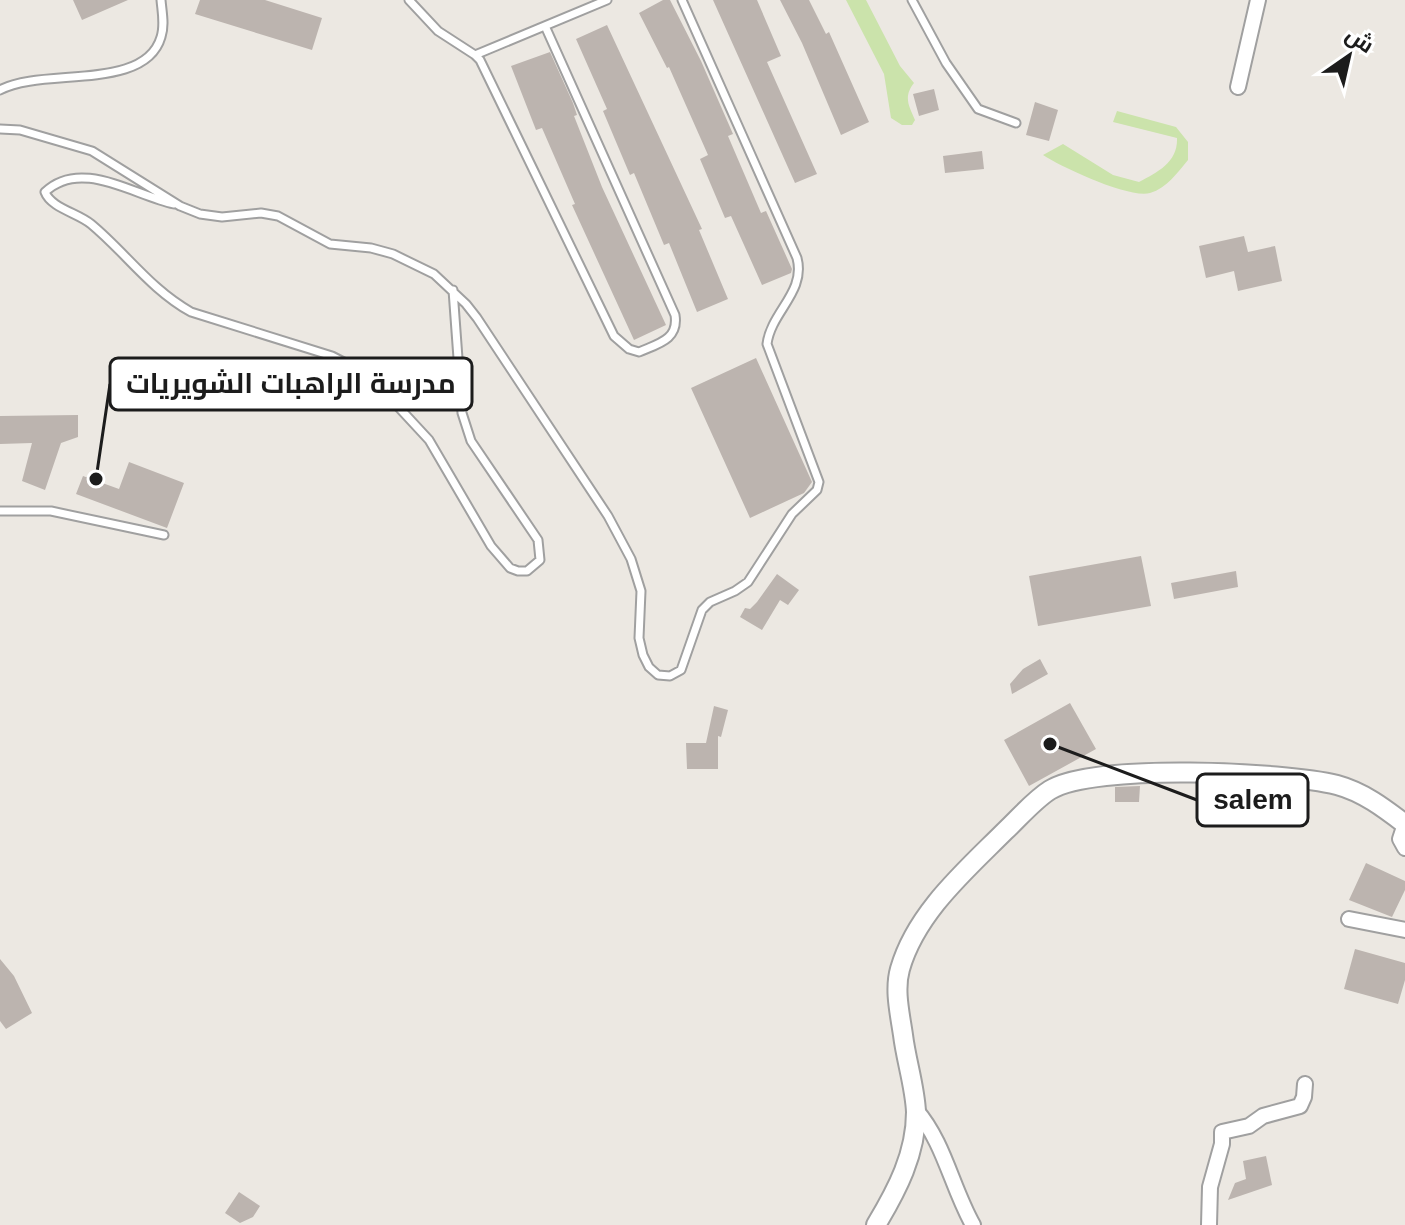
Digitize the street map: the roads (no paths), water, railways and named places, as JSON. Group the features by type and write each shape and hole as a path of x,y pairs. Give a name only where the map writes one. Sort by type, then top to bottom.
{"street":[{"path":"1238,87 1258,0"},
{"path":"876,1225 906,1167 913,1144 916,1110 898,1004 902,963 919,926 938,901 1021,815 1050,790 1078,780 1122,773 1302,779 1361,794 1405,824 1400,839 1405,848"},
{"path":"1349,919 1405,930"},
{"path":"1209,1225 1210,1187 1222,1144 1222,1132 1249,1126 1263,1116 1300,1106 1305,1084"},
{"path":"916,1110 932,1131 954,1188 973,1225"}],"lane":[{"path":"0,90 20,81 97,76 147,59 162,35 161,0"},
{"path":"409,0 438,31 475,55 614,336 629,349 639,352 671,336 675,330 675,315 545,26"},
{"path":"475,55 607,0"},
{"path":"453,290 462,413 471,441 538,540 540,560 527,571 510,568 491,546 429,440 361,371 332,356 191,312 175,303 150,284 94,226 76,213 55,204 45,192 62,181 78,177 95,178 200,214 222,217 261,213 278,216 330,244 371,248 414,263 434,274 453,290 477,318 608,516 631,559 641,591 639,638 649,667 658,675 670,676 681,670 702,610 710,602 748,582 792,514 817,490 819,482 767,344 768,331 798,281 800,268 682,0"},
{"path":"912,0 946,63 978,109 1016,123"},
{"path":"0,129 20,130 92,151 180,206"},
{"path":"0,511 51,511 164,535"}],"place":[{"name":"مدرسة الراهبات الشويريات","path":"96,479"},
{"name":"salem","path":"1050,744"}]}
